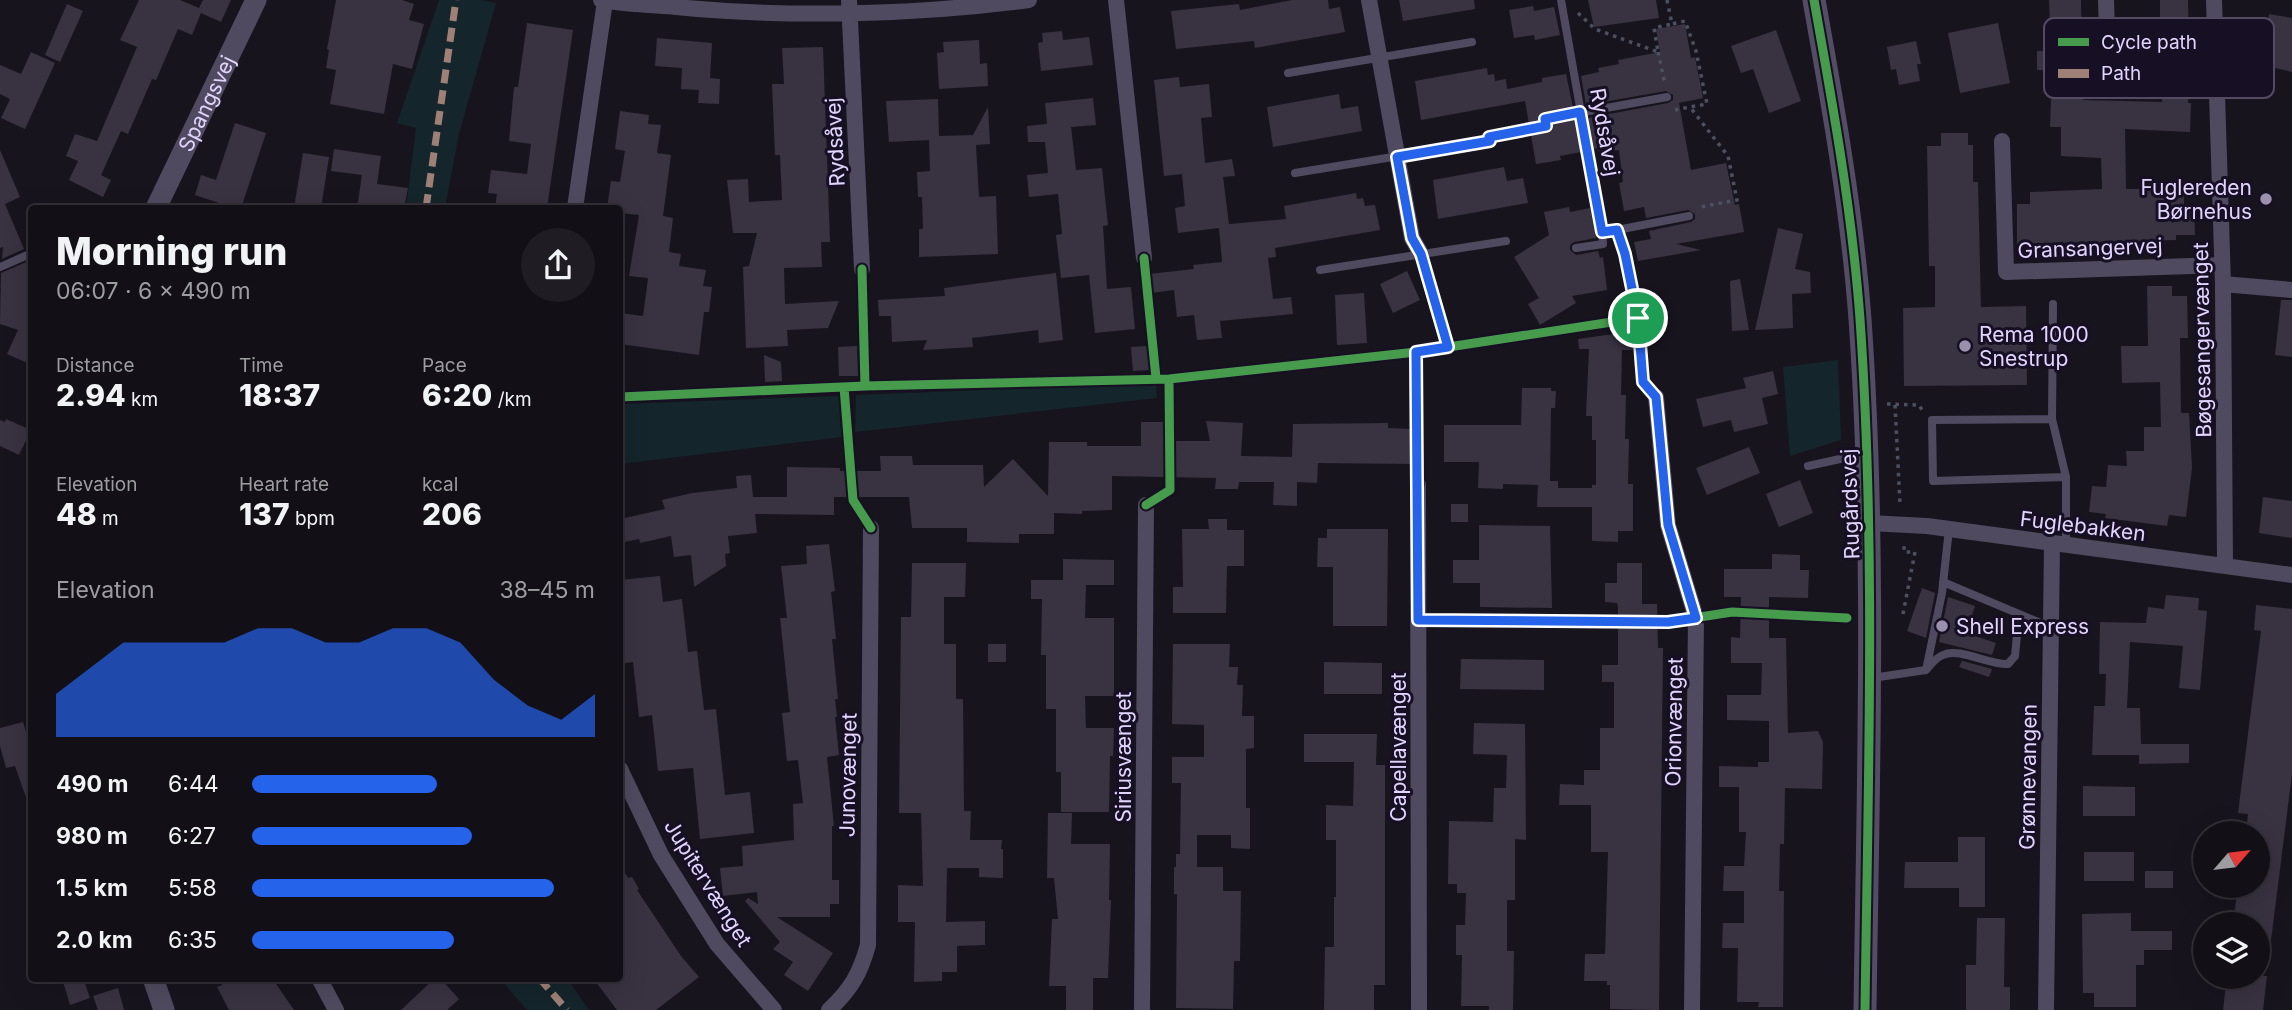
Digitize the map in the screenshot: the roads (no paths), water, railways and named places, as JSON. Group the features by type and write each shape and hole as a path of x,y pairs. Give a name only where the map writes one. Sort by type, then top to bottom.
{"main road":[{"name":"Rugårdsvej","path":"1814,0 1841,155 1860,318 1869,523 1870,678 1865,1010"}],"street":[{"name":"Spangsvej","path":"157,205 256,0"},
{"path":"575,205 603,0 731,13 850,6 992,5 1029,0"},
{"path":"1116,0 1144,258"},
{"path":"1369,0 1412,238 1421,254"},
{"path":"2106,0 2107,18"},
{"name":"Bøgesangervænget","path":"2214,0 2214,18"},
{"name":"Rydsåvej","path":"850,6 862,269"},
{"name":"Bøgesangervænget","path":"2217,98 2223,284 2225,565"},
{"name":"Gransangervej","path":"2002,141 2006,272 2222,265"},
{"path":"2223,284 2292,290"},
{"name":"Orionvænget","path":"1656,397 1668,525 1696,618 1692,1010"},
{"name":"Capellavænget","path":"1418,485 1419,1010"},
{"name":"Siriusvænget","path":"1142,1010 1146,505"},
{"name":"Fuglebakken","path":"1869,523 1948,529 2292,575"},
{"name":"Junovænget","path":"829,1010 846,993 861,969 867,945 871,528"},
{"name":"Grønnevangen","path":"2046,1010 2051,627 2059,545"},
{"name":"Jupitervænget","path":"623,775 661,855 717,944 774,1010"},
{"path":"154,982 164,1010"},
{"path":"321,982 336,1010"}],"lane":[{"name":"Rydsåvej","path":"1561,0 1602,232"},
{"path":"1288,73 1472,41"},
{"path":"1545,119 1667,97"},
{"path":"1295,173 1490,141"},
{"path":"1576,248 1604,244 1602,232 1689,216"},
{"path":"1617,230 1625,254"},
{"path":"1320,270 1506,241"},
{"path":"0,267 28,255"},
{"path":"2053,304 2052,419 2066,477 2059,545"},
{"path":"2052,419 1933,420 1933,481 2066,477"},
{"path":"1808,466 1866,453"},
{"path":"1926,670 1943,582 1948,529"},
{"path":"1943,582 2051,627"},
{"path":"1870,678 1926,670 1942,654 1959,653 2008,664 2015,656 2019,614"}],"place":[{"name":"Fuglereden Børnehus","path":"2266,199"},
{"name":"Rema 1000 Snestrup","path":"1965,346"},
{"name":"Shell Express","path":"1942,626"}]}
